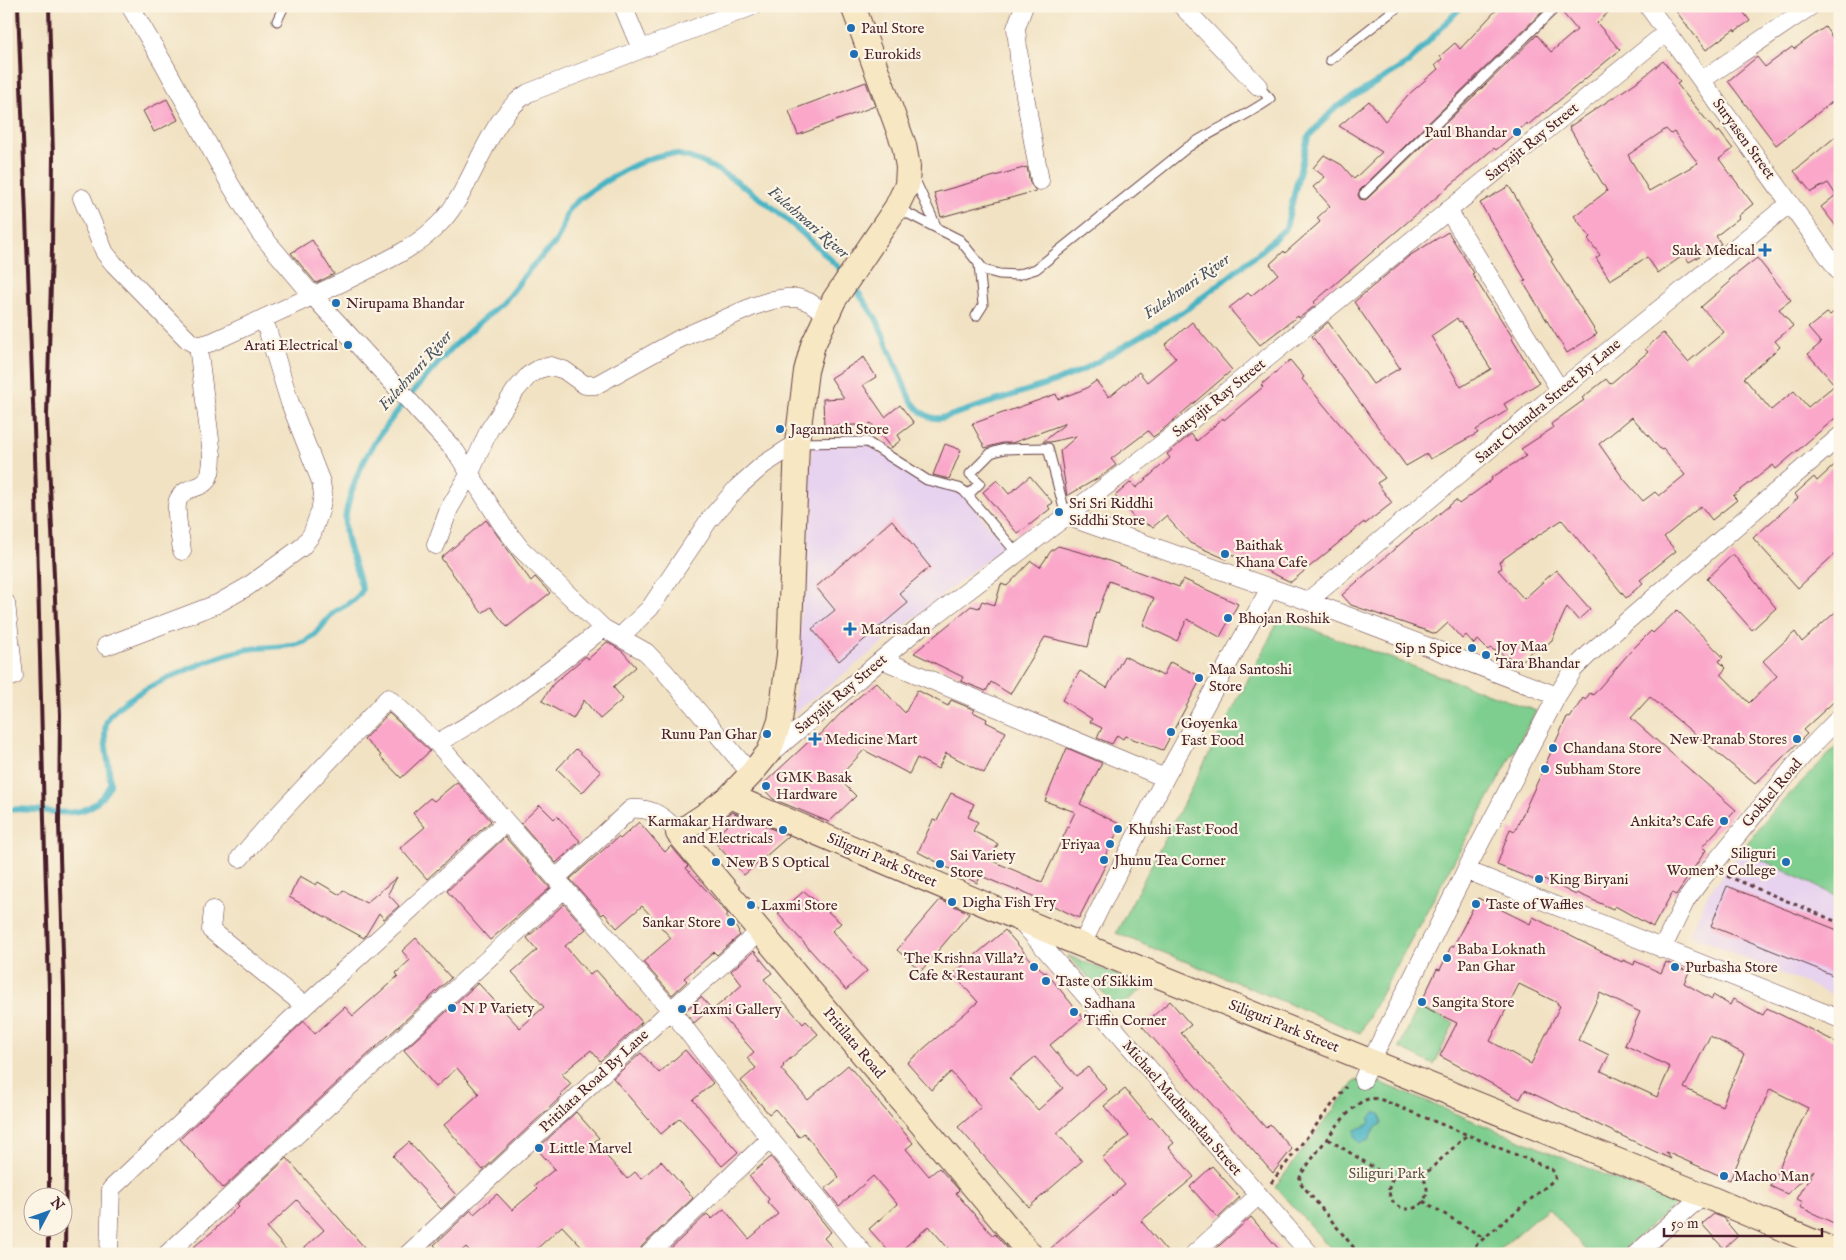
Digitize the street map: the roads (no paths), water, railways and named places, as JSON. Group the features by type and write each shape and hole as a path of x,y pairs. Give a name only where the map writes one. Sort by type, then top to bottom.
{"street":[{"path":"130,6 230,184 260,233 313,296 456,452 492,510 521,549 603,628 646,652 758,766"},
{"path":"624,6 641,49"},
{"path":"82,198 105,253 114,264 189,341 198,346 212,342 410,249 441,222 454,205 505,115 518,100 538,88 753,6"},
{"path":"167,1254 561,883 631,809 647,810 656,813 664,818 678,833 706,815 730,796 769,752 780,721 789,654 797,443 806,371 813,345 831,307 896,208 907,185 908,167 904,145 853,6"},
{"path":"1024,6 1016,28 1020,67 1040,181"},
{"path":"1182,6 1258,86"},
{"name":"Suryasen Street","path":"1648,6 1840,273"},
{"path":"1702,80 1811,6"},
{"name":"Satyajit Ray Street","path":"758,766 920,627 1167,440 1667,32"},
{"name":"Sarat Chandra Street By Lane","path":"1308,601 1560,390 1790,203"},
{"path":"1448,210 1560,390"},
{"path":"436,545 449,509 470,473 489,430 515,391 529,375 539,369 551,366 564,370 585,384 596,385 680,339 764,303 787,298 798,298 831,307"},
{"path":"106,646 217,604 247,587 302,547 312,534 324,495 321,482 290,403 264,319"},
{"path":"182,551 177,509 178,500 186,492 200,487 208,481 212,469 212,455 198,346"},
{"path":"1367,1071 1466,870 1557,696 1574,669 1840,436"},
{"path":"620,637 650,608 709,520 738,486 763,465 797,443"},
{"path":"1066,516 1308,601 1557,696"},
{"path":"1082,944 1165,778 1270,588"},
{"path":"6,603 14,676"},
{"path":"437,743 478,720 538,680 603,628"},
{"path":"882,660 1165,778"},
{"path":"240,858 388,698 437,743 671,1010 770,1139 864,1254"},
{"name":"Gokhel Road","path":"1662,949 1686,900 1712,866 1805,753 1840,717"},
{"name":"Siliguri Park Street","path":"730,796 1082,944 1367,1071 1702,1195 1840,1253"},
{"path":"109,1254 110,1189 506,822"},
{"name":"Pritilata Road","path":"678,833 1030,1254"},
{"path":"1466,870 1840,1019"},
{"path":"213,910 211,930 306,1006"},
{"name":"Michael Madhusudan Street","path":"1016,916 1263,1192 1310,1254"},
{"name":"Pritilata Road By Lane","path":"408,1254 671,1010 760,931"},
{"path":"649,1254 770,1139"},
{"path":"1194,1254 1263,1192"},
{"path":"1636,1254 1702,1195"}],"lane":[{"path":"276,21 284,6"},
{"path":"1330,60 1399,6"},
{"path":"1364,194 1557,6"},
{"path":"896,208 960,240 984,270 999,274 1017,275 1036,269 1188,147 1205,135 1246,115 1270,99 1258,86"},
{"path":"908,167 937,228"},
{"path":"976,316 983,305 979,264"},
{"path":"797,443 867,442 927,480 959,488 968,495 1017,553"},
{"path":"968,495 980,483 970,474 991,453 1004,449 1048,448 1066,516"}],"water":[{"path":"1375,1112 1381,1115 1382,1123 1374,1129 1369,1140 1360,1143 1355,1138 1355,1130 1369,1124 1370,1117"}],"waterway":[{"name":"Fuleshwari River","path":"851,282 877,320 909,397 916,407 929,417 946,417 1056,381 1083,370 1186,310 1259,253 1286,228 1308,137 1335,108 1408,63 1462,6"},
{"name":"Fuleshwari River","path":"6,810 77,812 89,807 100,799 110,785 105,727 115,710 148,688 212,660 244,650 304,642 313,636 337,610 361,593 360,581 347,540 345,518 348,502 359,470 370,450 397,412 439,362 504,301 534,264 554,244 558,239 571,207 583,196 607,180 635,165 660,155 670,154 691,158 714,168 764,201 788,220 845,274"}],"railway":[{"path":"18,6 35,455 49,990 49,1188"},
{"path":"49,6 53,157 47,415 60,714 59,824 64,987 65,1254"},
{"path":"48,1238 48,1254"}],"place":[{"name":"Paul Store","path":"851,28"},
{"name":"Eurokids","path":"854,54"},
{"name":"Paul Bhandar","path":"1517,132"},
{"name":"Sauk Medical","path":"1765,250"},
{"name":"Nirupama Bhandar","path":"336,303"},
{"name":"Arati Electrical","path":"348,345"},
{"name":"Jagannath Store","path":"780,429"},
{"name":"Sri Sri Riddhi Siddhi Store","path":"1059,512"},
{"name":"Baithak Khana Cafe","path":"1225,554"},
{"name":"Bhojan Roshik","path":"1228,618"},
{"name":"Matrisadan","path":"850,629"},
{"name":"Sip n Spice","path":"1472,648"},
{"name":"Joy Maa Tara Bhandar","path":"1486,655"},
{"name":"Maa Santoshi Store","path":"1199,678"},
{"name":"Goyenka Fast Food","path":"1171,732"},
{"name":"Runu Pan Ghar","path":"767,734"},
{"name":"Medicine Mart","path":"815,739"},
{"name":"New Pranab Stores","path":"1797,739"},
{"name":"Chandana Store","path":"1553,748"},
{"name":"Subham Store","path":"1545,769"},
{"name":"GMK Basak Hardware","path":"766,786"},
{"name":"Ankita's Cafe","path":"1724,821"},
{"name":"Khushi Fast Food","path":"1118,829"},
{"name":"Karmakar Hardware and Electricals","path":"783,830"},
{"name":"Friyaa","path":"1110,844"},
{"name":"Jhunu Tea Corner","path":"1104,860"},
{"name":"New B S Optical","path":"716,862"},
{"name":"Siliguri Women's College","path":"1786,862"},
{"name":"Sai Variety Store","path":"940,864"},
{"name":"King Biryani","path":"1539,879"},
{"name":"Digha Fish Fry","path":"952,902"},
{"name":"Taste of Waffles","path":"1476,904"},
{"name":"Laxmi Store","path":"751,905"},
{"name":"Sankar Store","path":"731,922"},
{"name":"Baba Loknath Pan Ghar","path":"1447,958"},
{"name":"The Krishna Villa'z Cafe & Restaurant","path":"1034,967"},
{"name":"Purbasha Store","path":"1675,967"},
{"name":"Taste of Sikkim","path":"1046,981"},
{"name":"Sangita Store","path":"1422,1002"},
{"name":"N P Variety","path":"452,1008"},
{"name":"Laxmi Gallery","path":"682,1009"},
{"name":"Sadhana Tiffin Corner","path":"1074,1012"},
{"name":"Little Marvel","path":"539,1148"},
{"name":"Macho Man","path":"1724,1176"}],"park label":[{"name":"Siliguri Park","path":"1387,1173"}]}
